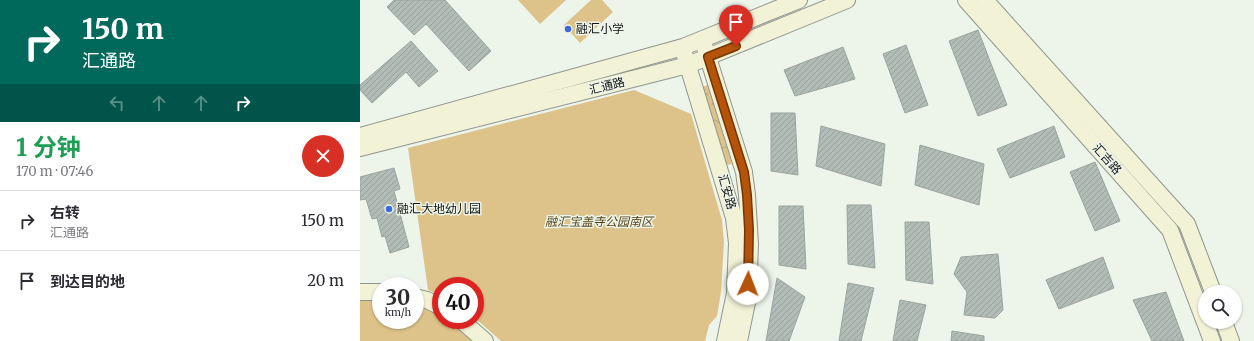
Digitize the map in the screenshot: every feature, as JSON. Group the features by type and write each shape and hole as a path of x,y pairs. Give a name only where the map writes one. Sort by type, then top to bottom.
{"street":[{"name":"汇通路","path":"360,136 683,47 799,0"},
{"name":"汇通路","path":"360,148 688,65 847,0"},
{"name":"汇吉路","path":"966,0 1170,230 1212,341"},
{"name":"汇吉路","path":"985,0 1187,224 1210,285"},
{"name":"汇安路","path":"702,39 744,172 747,195 750,244 748,298 739,341"},
{"name":"汇安路","path":"683,47 734,218 737,243 735,293 725,341"},
{"path":"360,292 372,292"},
{"path":"471,329 485,341"},
{"path":"1227,329 1231,341"}],"green space":[{"path":"518,0 566,0 540,24"},
{"path":"591,0 602,0 613,12 580,43 564,25"},
{"path":"708,85 732,164 726,165 702,87"},
{"name":"融汇宝盖寺公园南区","path":"634,90 691,114 722,220 724,242 721,292 717,316 709,325 705,341 501,341 484,326 484,277 432,277 432,292 428,290 408,148"},
{"path":"360,298 372,298 372,329 424,329 424,306 432,309 432,329 462,329 476,341 360,341"}],"building":[{"path":"394,0 445,0 491,51 469,71 426,24 414,35 387,7"},
{"path":"978,30 1007,105 978,116 949,41"},
{"path":"411,41 438,71 419,87 406,72 372,103 360,90 360,85"},
{"path":"906,45 928,105 905,113 883,54"},
{"path":"843,47 855,79 795,96 784,70"},
{"path":"771,113 795,113 798,175 771,171"},
{"path":"821,126 885,144 881,186 816,166"},
{"path":"1054,126 1065,157 1010,178 997,149"},
{"path":"920,145 984,164 979,205 915,185"},
{"path":"1095,162 1120,221 1095,231 1070,172"},
{"path":"394,168 400,189 394,191 409,247 390,253 385,236 382,237 377,218 372,219 366,199 360,200 360,177"},
{"path":"847,205 871,205 875,268 848,264"},
{"path":"779,206 803,206 806,269 779,265"},
{"path":"905,222 929,222 933,284 906,280"},
{"path":"998,254 1003,310 995,318 964,315 967,292 954,274 961,257"},
{"path":"1103,257 1114,288 1059,309 1046,280"},
{"path":"777,278 805,297 789,341 766,341"},
{"path":"848,283 874,288 861,341 839,341"},
{"path":"1166,292 1184,341 1152,341 1133,300"},
{"path":"900,300 926,305 917,341 893,341"},
{"path":"952,331 984,336 984,341 951,341"}],"place":[{"name":"融汇小学","path":"568,29"},
{"name":"融汇大地幼儿园","path":"389,209"}],"route":[{"path":"736,46 708,57 744,172 750,244 748,284"}]}
